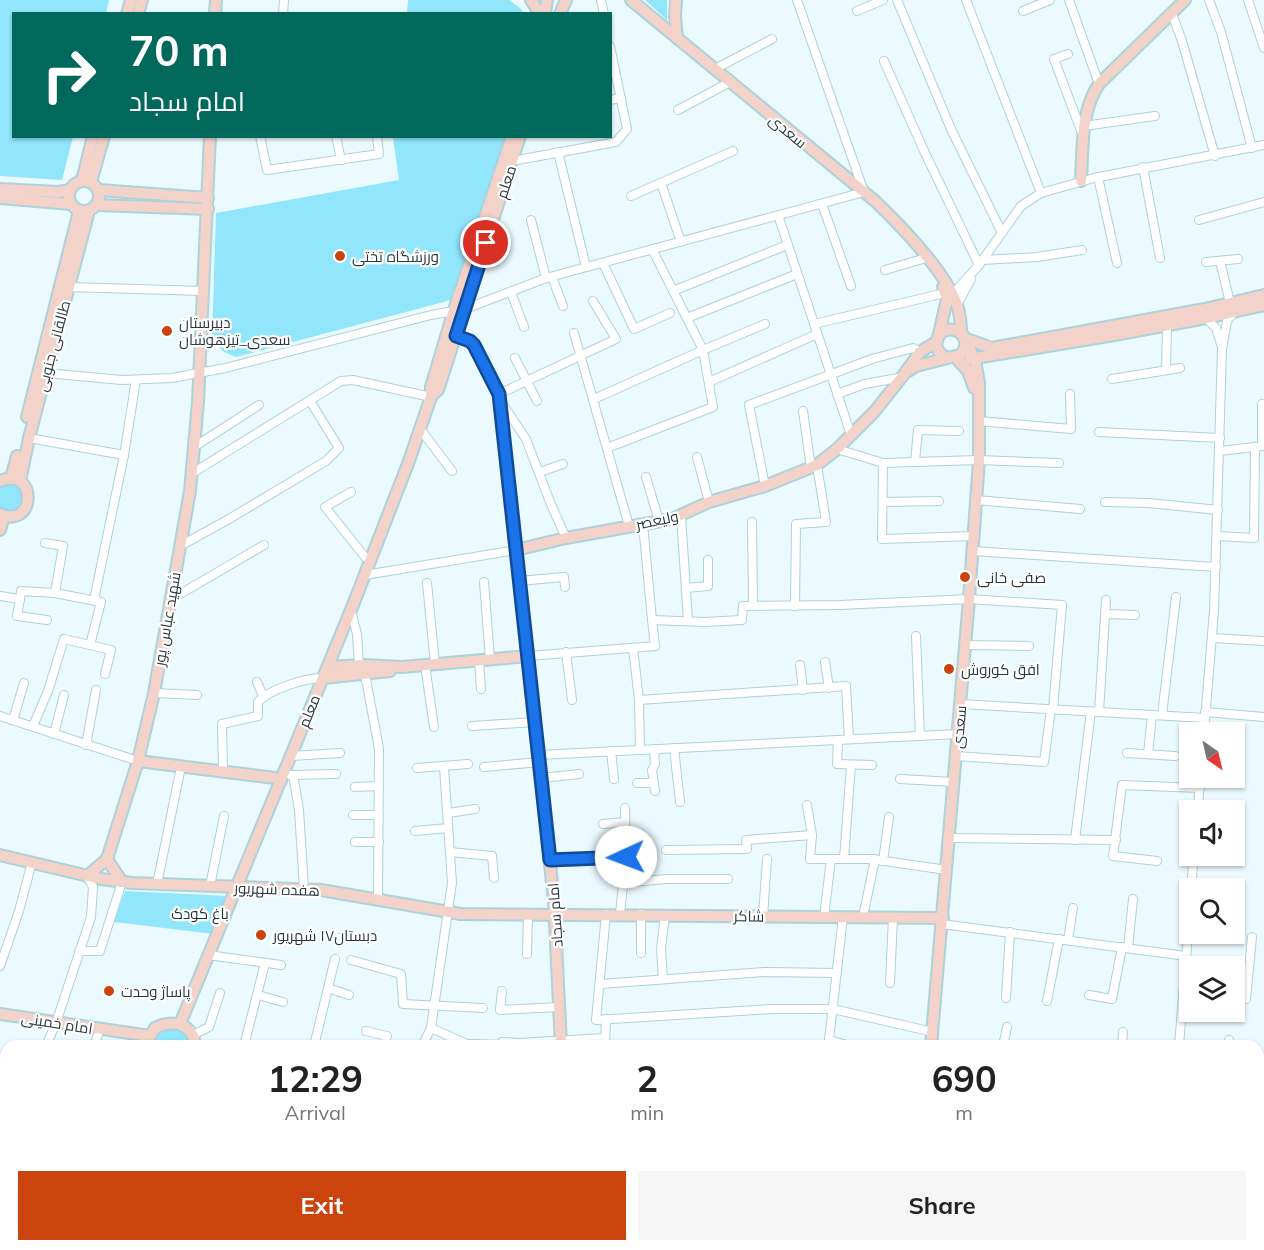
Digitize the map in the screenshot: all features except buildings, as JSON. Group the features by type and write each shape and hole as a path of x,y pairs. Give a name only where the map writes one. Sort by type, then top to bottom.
{"street":[{"name":"سعدی","path":"632,0 864,192 898,224 936,270 952,298 963,336 975,360 979,383 979,460 961,704 932,1040"},
{"path":"676,0 677,38"},
{"path":"46,373 136,380 199,374 459,309 549,277 864,192 797,0"},
{"path":"857,10 883,0"},
{"path":"897,0 951,129 1002,233"},
{"path":"966,0 1041,193"},
{"path":"1023,11 1050,0"},
{"path":"1069,0 1099,84"},
{"path":"1081,181 1084,131 1090,97 1099,84 1185,0"},
{"path":"1209,0 1221,32 1252,148"},
{"path":"1248,0 1264,48"},
{"path":"1172,14 1215,156"},
{"path":"715,69 772,39"},
{"path":"1068,54 1054,59 1084,131"},
{"path":"512,161 616,142 627,129 612,55"},
{"path":"884,61 925,153 980,262"},
{"path":"678,110 730,82"},
{"path":"612,100 621,98"},
{"path":"1084,131 1155,116"},
{"name":"شهید عباس پور","path":"107,859 138,761 154,693 192,474 204,291 210,138"},
{"path":"260,138 267,170 379,154 377,138"},
{"path":"336,138 341,160"},
{"name":"معلم","path":"431,397 438,390 456,336 459,309 511,138"},
{"name":"معلم","path":"180,1024 236,887 286,777 291,756 351,611 421,430 431,397 431,387 519,138"},
{"path":"84,208 100,195 91,184 97,141"},
{"path":"1264,145 1215,156 1143,167 1041,193 1021,206 946,307 938,338 938,351 950,357 975,360 1206,318 1264,295"},
{"path":"631,196 733,151"},
{"path":"558,152 586,267"},
{"path":"1143,167 1160,258"},
{"path":"1098,177 1117,263"},
{"path":"661,183 681,242"},
{"path":"0,189 58,192 70,190 73,186 91,184 143,200"},
{"path":"70,190 69,195 84,208"},
{"path":"0,198 84,208 143,200 208,204"},
{"path":"1199,220 1264,202"},
{"path":"822,204 851,286"},
{"name":"طالقانی جنوبی","path":"10,480 29,438 68,287 84,208"},
{"name":"طالقانی جنوبی","path":"10,480 84,208"},
{"path":"778,215 851,435"},
{"path":"531,220 549,277 563,306"},
{"path":"673,291 788,245"},
{"path":"607,448 713,407 703,350 652,249"},
{"path":"980,262 1082,250"},
{"path":"885,270 926,258"},
{"path":"1206,262 1238,259"},
{"path":"1205,722 1216,567 1222,349 1232,307 1220,261"},
{"path":"603,263 634,329 670,313"},
{"path":"687,318 797,274"},
{"path":"68,287 204,291"},
{"path":"511,292 524,327"},
{"path":"814,324 952,298"},
{"path":"566,538 526,439 500,398 526,381 616,339 593,301"},
{"path":"938,338 949,329 992,348 1183,314 1264,305"},
{"path":"1206,318 1216,328 1222,349"},
{"path":"594,399 765,324"},
{"path":"1167,325 1167,370"},
{"path":"574,333 629,526"},
{"path":"709,382 817,334"},
{"name":"امام سجاد","path":"456,336 474,345 500,398 550,860 561,1040"},
{"path":"950,357 960,355 965,347 963,336"},
{"name":"ولیعصر","path":"365,575 516,550 681,516 709,502 765,486 814,466 837,449 875,411 920,352 938,338"},
{"path":"765,486 749,405 831,374 913,348 920,352"},
{"name":"سعدی","path":"950,357 971,376 979,409"},
{"name":"ولیعصر","path":"904,375 916,366 950,357"},
{"path":"515,358 537,401"},
{"path":"1112,379 1180,368"},
{"path":"837,394 876,381 904,375"},
{"path":"90,645 136,380"},
{"path":"192,474 340,381 353,380 431,397"},
{"path":"979,421 1071,429 1070,394"},
{"path":"180,546 326,461 339,448 310,401"},
{"path":"1217,536 1254,538 1262,404"},
{"path":"194,447 259,405"},
{"path":"795,606 796,524 826,522 803,411"},
{"path":"421,430 452,471"},
{"path":"915,462 918,430 959,431"},
{"path":"1099,432 1220,438"},
{"path":"29,438 124,455"},
{"path":"1220,451 1260,447"},
{"path":"837,449 883,463 979,460 1059,463"},
{"path":"697,457 709,502"},
{"path":"883,463 882,539 974,536"},
{"path":"540,472 562,464"},
{"path":"646,477 659,521"},
{"path":"0,530 2,515 16,516 26,508 29,497 28,491 10,480"},
{"path":"351,492 325,507 365,557 371,560"},
{"path":"976,500 1080,509"},
{"path":"883,502 939,501"},
{"path":"1105,502 1149,502 1218,510"},
{"path":"681,516 688,621"},
{"path":"752,522 753,606"},
{"path":"328,667 362,670 402,668 656,646 644,524"},
{"path":"45,543 63,546 55,593"},
{"path":"170,600 264,545"},
{"path":"973,551 1216,567"},
{"path":"686,588 708,586 708,560"},
{"path":"519,580 564,576 565,587"},
{"path":"482,689 485,660 484,582"},
{"path":"427,583 434,728"},
{"path":"47,620 17,616 21,591 55,593 97,601"},
{"path":"0,596 20,599"},
{"path":"1162,715 1176,597"},
{"path":"652,620 742,620 744,606 969,599 1062,605 1052,709 1044,762 956,756"},
{"path":"1075,840 1095,712 1106,600"},
{"path":"351,611 379,749 378,899"},
{"path":"1106,614 1136,615"},
{"path":"916,636 920,736"},
{"path":"1212,638 1264,641"},
{"path":"33,726 48,691 64,639 111,650 105,674"},
{"path":"965,645 1029,646"},
{"path":"633,648 639,700 640,750"},
{"path":"566,652 572,700"},
{"path":"825,662 829,688"},
{"path":"800,665 803,690"},
{"path":"223,772 222,724 258,716 258,702 263,696 285,687 316,678 362,670"},
{"path":"257,682 263,696"},
{"path":"14,720 24,683"},
{"path":"639,700 846,686 849,739"},
{"path":"86,746 96,690"},
{"path":"154,693 197,695"},
{"path":"54,734 64,695"},
{"path":"961,704 1152,715 1264,717"},
{"path":"1148,754 1152,715"},
{"path":"0,716 86,746 138,761 275,778 336,774"},
{"path":"472,726 535,722"},
{"path":"484,767 539,758 610,751 958,734"},
{"path":"837,740 837,764 872,765"},
{"path":"674,748 680,802"},
{"path":"637,783 654,787 652,770 655,764 654,749"},
{"path":"610,751 614,778"},
{"path":"291,756 340,753"},
{"path":"1127,753 1175,756"},
{"path":"417,768 468,764"},
{"path":"844,859 851,765"},
{"path":"157,884 181,767"},
{"path":"425,1040 431,1028 452,883 444,767"},
{"path":"542,778 579,774"},
{"path":"286,777 299,810 304,889"},
{"path":"900,779 954,782"},
{"path":"1157,861 1113,856 1122,785 1179,787"},
{"path":"354,787 379,786"},
{"path":"1199,800 1200,788"},
{"path":"807,806 812,835 810,859 879,860 947,870"},
{"path":"620,914 626,857 625,808"},
{"path":"447,813 475,809"},
{"path":"353,815 379,815"},
{"path":"210,886 224,816"},
{"path":"863,917 889,817"},
{"path":"603,824 625,822"},
{"path":"415,831 448,828"},
{"path":"666,850 747,849 747,840 812,835"},
{"path":"950,838 1116,840"},
{"path":"355,842 379,842"},
{"path":"450,852 492,855 494,878"},
{"name":"هفده شهریور","path":"0,855 122,882 321,890 461,914 555,915"},
{"path":"550,860 626,857"},
{"path":"48,1040 56,1023 79,951 91,917 93,887 87,876 107,859 122,882 100,951 79,951"},
{"path":"763,916 767,859"},
{"path":"824,917 831,859"},
{"path":"0,964 19,911 32,862"},
{"path":"623,883 666,879 728,879"},
{"path":"1089,995 1112,999 1125,948 1133,899"},
{"path":"1068,940 1072,908"},
{"path":"526,954 528,914"},
{"path":"606,914 596,1020 772,1009 832,1009 933,1032"},
{"path":"641,914 641,953"},
{"name":"شاکر","path":"555,915 893,917 942,921"},
{"path":"663,979 661,950 665,915"},
{"path":"829,1040 843,917"},
{"path":"890,983 893,917"},
{"path":"942,921 1186,956 1187,944"},
{"path":"1006,998 1010,932"},
{"path":"1245,999 1252,937"},
{"path":"1047,1001 1059,939"},
{"path":"208,955 281,966"},
{"path":"315,1040 335,959"},
{"path":"351,960 402,974 403,1004 483,1008"},
{"path":"246,1040 265,963"},
{"path":"601,984 765,972 837,973"},
{"path":"328,988 349,995"},
{"path":"502,991 500,1010 560,1007"},
{"path":"198,1040 209,1027 220,993"},
{"path":"258,995 283,1002"},
{"name":"امام خمینی","path":"0,1014 100,1029 145,1040"},
{"path":"605,1040 606,1019"},
{"path":"1180,1040 1182,1022"},
{"path":"149,1040 155,1028 162,1024 180,1024 193,1040"},
{"path":"1004,1040 1006,1027"},
{"path":"431,1028 458,1040"},
{"path":"96,1040 100,1029"},
{"path":"366,1032 387,1036 386,1040"},
{"path":"1123,1040 1124,1032"}],"green space":[{"path":"0,0 109,0 106,12 12,12 12,138 73,138 62,180 0,176"},
{"path":"408,0 509,0 523,12 407,12"},
{"path":"645,0 667,0 667,20"},
{"name":"ورزشگاه تختی","path":"393,138 505,138 451,300 236,357 224,352 212,340 216,213 399,180"},
{"path":"5,484 19,487 24,494 21,508 12,513 0,510 0,487"},
{"name":"باغ کودک","path":"125,891 228,896 214,934 114,922"},
{"path":"165,1029 174,1029 182,1031 188,1040 157,1040 157,1036"}],"place":[{"name":"ورزشگاه تختی","path":"340,256"},
{"name":"دبیرستان سعدی_تیزهوشان","path":"167,331"},
{"name":"صفی خانی","path":"965,577"},
{"name":"افق کوروش","path":"949,669"},
{"name":"دبستان۱۷ شهریور","path":"261,935"},
{"name":"پاساژ وحدت","path":"109,991"}],"route":[{"path":"486,243 456,336 466,338 474,345 499,394 550,860 626,857"}]}
